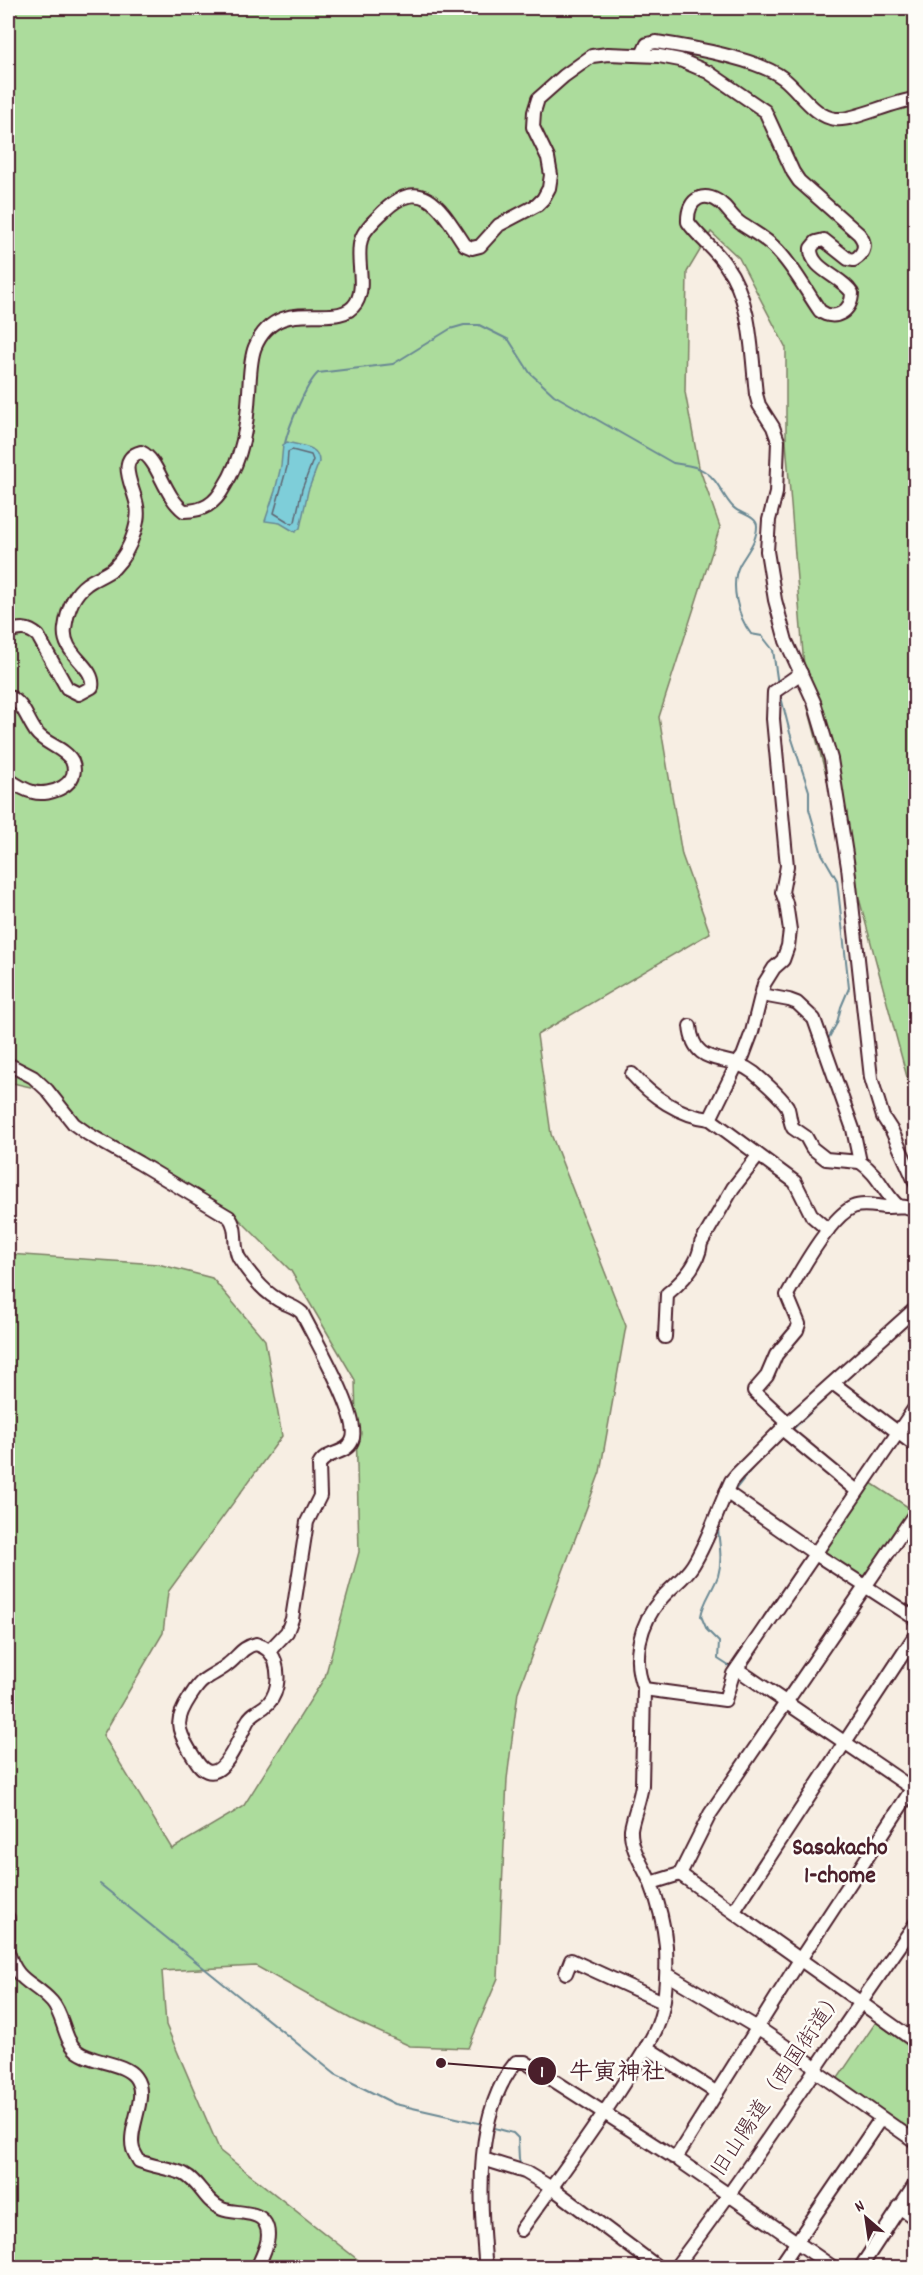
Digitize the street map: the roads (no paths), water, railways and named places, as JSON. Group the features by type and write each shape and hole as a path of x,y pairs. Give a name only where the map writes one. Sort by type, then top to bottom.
{"street":[{"path":"642,55 647,44 656,42 756,64 781,76 824,116 837,120 898,101 915,99"},
{"path":"8,632 25,628 38,636 64,683 73,693 79,694 92,687 93,681 90,675 66,645 64,631 66,619 76,596 85,585 113,569 131,542 138,517 126,468 127,460 133,454 141,452 149,455 170,497 184,511 207,507 218,499 243,448 254,350 269,325 293,316 345,313 354,306 360,289 361,240 381,214 396,201 404,197 420,197 435,202 465,245 472,248 480,246 499,225 537,205 543,199 549,188 550,175 548,158 533,127 538,99 592,56 608,54 659,56 692,64 721,80 765,111 799,181 859,234 864,243 863,252 854,260 848,259 824,240 816,242 811,248 815,262 842,280 852,293 851,304 846,310 833,316 825,315 819,311 778,250 733,218 723,205 713,199 702,197 693,201 688,208 688,222 725,263 742,296 756,394 759,405 773,427 778,441 776,493 769,520 766,550 780,621 814,702 831,759 848,867 872,1078 883,1117 892,1131 915,1184"},
{"path":"710,1119 743,1056 752,1032 764,984 774,968 783,960 788,946 790,930 782,892 787,866 773,719 774,692 801,673"},
{"path":"8,696 18,702 40,736 69,757 74,771 67,784 58,790 41,793 31,792 8,779"},
{"path":"762,994 789,999 797,1003 814,1019 853,1129 860,1162"},
{"path":"690,1026 691,1037 701,1054 713,1060 737,1064 754,1074 788,1107 793,1128 806,1137 812,1148 826,1159 860,1162 872,1171 897,1204 915,1209"},
{"path":"8,1064 33,1077 47,1090 74,1124 88,1134 229,1217 234,1226 236,1250 240,1258 269,1294 297,1308 302,1313 347,1402 353,1439 346,1449 325,1457 320,1465 320,1496 307,1522 292,1619 287,1632 270,1651"},
{"path":"632,1074 651,1094 667,1104 710,1119 795,1182 812,1216 828,1230"},
{"path":"665,1337 667,1294 686,1275 700,1252 701,1243 733,1188 758,1156"},
{"path":"857,1491 785,1426 754,1391 767,1376 776,1355 797,1330 798,1320 787,1295 828,1230 851,1207 862,1205 889,1207 897,1204"},
{"path":"521,2230 604,2114 646,2047 658,2026 663,2002 666,1974 662,1919 651,1883 638,1858 631,1829 642,1785 644,1689 638,1675 637,1662 647,1621 661,1599 691,1568 737,1473 785,1426 834,1384 915,1308"},
{"path":"834,1384 915,1446"},
{"path":"644,1689 725,1700 733,1674 915,1406"},
{"path":"726,1492 915,1619"},
{"path":"651,1883 680,1874 710,1814 915,1512"},
{"path":"734,1911 915,1634"},
{"path":"256,1644 270,1651 278,1675 274,1694 265,1706 250,1716 239,1742 220,1769 214,1773 204,1770 180,1734 179,1715 182,1709 199,1684 230,1663 243,1649 256,1644"},
{"path":"678,2158 679,2152 801,1959 914,1788 737,1669"},
{"path":"680,1874 915,2042"},
{"path":"8,1918 8,1938"},
{"name":"旧山陽道（西国街道）","path":"675,2268 729,2197 915,1923"},
{"path":"8,1952 12,1967 24,1981 52,2002 76,2050 125,2069 135,2077 140,2092 132,2139 133,2150 139,2161 185,2175 210,2202 223,2210 257,2216 264,2221 268,2231 267,2245 257,2268"},
{"path":"566,1973 571,1960 663,2002"},
{"path":"666,1974 757,2028 810,2063 915,2142"},
{"path":"646,2047 717,2093"},
{"path":"488,2268 482,2223 483,2159 489,2122 501,2084 516,2062 525,2062 604,2114 678,2158 729,2197 834,2268"},
{"path":"779,2268 881,2118"},
{"path":"483,2159 525,2172 552,2189 659,2268"},
{"path":"860,2268 915,2183"},
{"path":"899,2207 915,2219"}],"water":[{"path":"287,442 312,449 316,452 319,462 308,491 300,528 295,532 280,523 265,521 281,466 283,445"}],"waterway":[{"path":"285,443 298,406 308,386 318,373 393,364 450,329 464,325 479,325 509,340 530,373 554,395 673,463 701,469 713,479 733,507 754,520 757,526 755,537 737,572 736,600 742,619 751,634 762,636 773,650 778,685"},
{"path":"780,693 809,791 809,809 822,854 837,880 849,988 837,1023 827,1041"},
{"path":"841,1385 876,1352"},
{"path":"791,1431 832,1392"},
{"path":"764,1455 784,1437"},
{"path":"735,1490 754,1466"},
{"path":"718,1528 720,1558 718,1576 701,1616 707,1630 719,1642 718,1659 732,1668"},
{"path":"100,1884 335,2074 395,2104 483,2124"},
{"path":"491,2127 513,2133 518,2138 521,2165"}],"place":[{"name":"牛寅神社","path":"441,2063"}],"district":[{"name":"Sasakacho 1-chome","path":"840,1863"}]}
